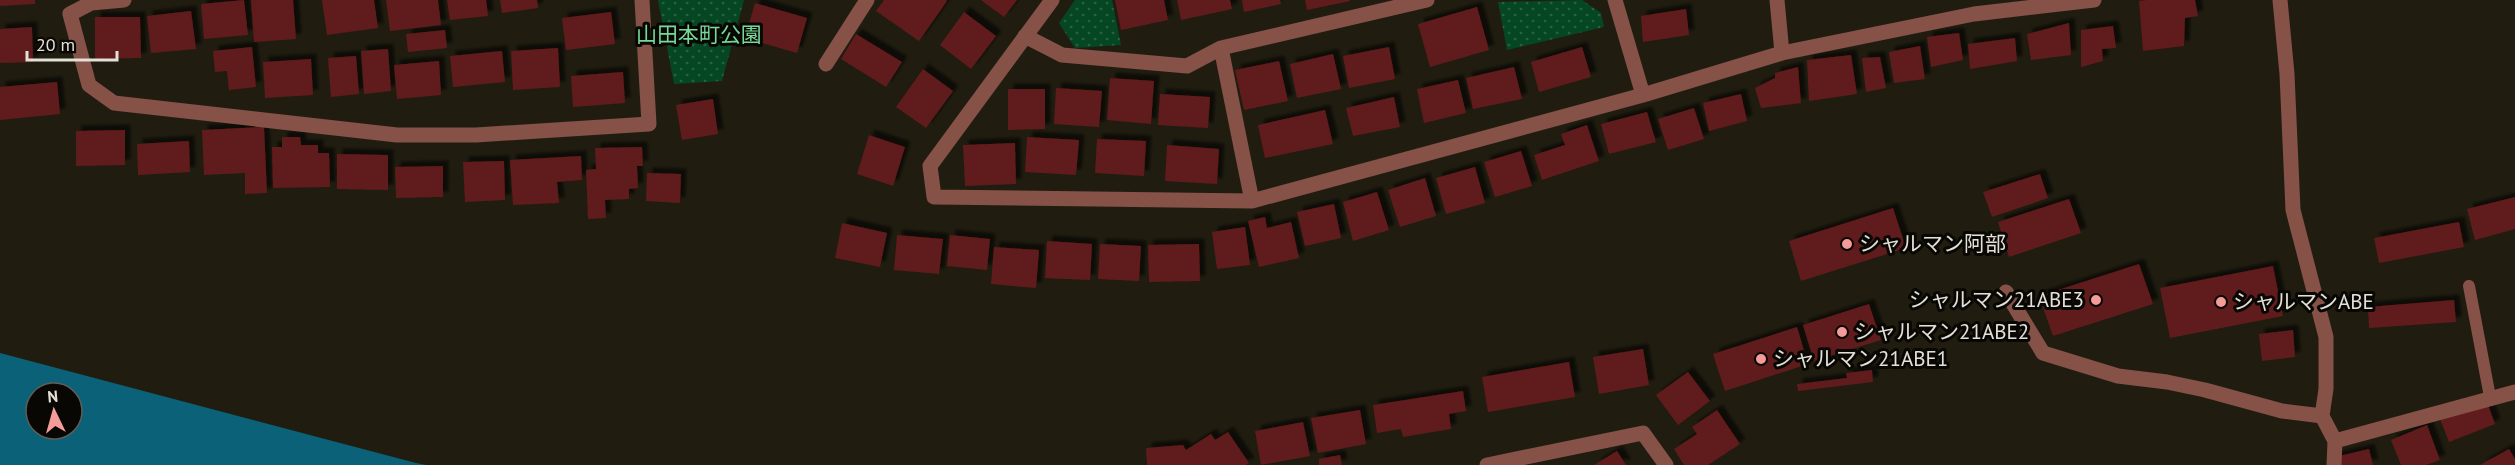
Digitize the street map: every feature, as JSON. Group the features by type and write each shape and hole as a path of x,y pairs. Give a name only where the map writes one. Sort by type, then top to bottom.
{"street":[{"path":"124,0 91,3 70,14 88,85 114,103 409,135 476,135 649,124 642,0"},
{"path":"826,64 867,0"},
{"path":"1052,0 930,166 934,197 1251,201 1643,95 1782,53 1973,7 2094,0"},
{"path":"1025,36 1062,55 1187,66 1221,48 1427,0"},
{"path":"1615,0 1643,95"},
{"path":"1777,0 1782,53"},
{"path":"2280,0 2288,74 2293,210 2326,338 2326,389 2322,416 2335,441 2334,465"},
{"path":"1221,48 1251,201"},
{"path":"2006,292 2043,353 2118,376 2195,388 2282,411 2322,416"},
{"path":"2335,441 2515,392"},
{"path":"1487,465 1643,433 1666,465"}],"lane":[{"path":"2469,286 2490,398"}],"green space":[{"name":"山田本町公園","path":"658,0 744,0 722,81 674,84"},
{"path":"1075,0 1112,0 1121,45 1075,48 1059,23"},
{"path":"1582,0 1601,13 1604,27 1507,50 1498,2"}],"water":[{"path":"0,353 416,463 426,465 0,465"}],"building":[{"path":"0,0 35,0 35,4 0,6"},
{"path":"244,0 248,35 204,39 201,4"},
{"path":"251,0 293,0 296,39 254,42"},
{"path":"322,0 374,0 378,28 327,35"},
{"path":"386,0 438,0 441,25 390,31"},
{"path":"447,0 486,0 488,16 450,20"},
{"path":"500,0 537,0 538,8 502,13"},
{"path":"884,0 947,1 919,41 876,11"},
{"path":"981,0 1017,0 1004,17"},
{"path":"1115,0 1164,0 1168,20 1121,30"},
{"path":"1177,0 1230,0 1232,9 1181,20"},
{"path":"1242,0 1280,0 1281,4 1244,12"},
{"path":"1305,0 1350,0 1350,1 1307,10"},
{"path":"2195,0 2198,16 2185,18 2184,46 2143,51 2139,1"},
{"path":"755,3 807,18 797,53 745,38"},
{"path":"1477,7 1489,50 1430,67 1418,24"},
{"path":"1686,9 1689,35 1643,42 1641,16"},
{"path":"191,11 196,49 151,53 147,16"},
{"path":"611,12 615,44 566,50 562,18"},
{"path":"964,12 996,36 971,69 940,45"},
{"path":"95,17 140,17 141,58 95,59"},
{"path":"2069,23 2071,55 2031,60 2027,34"},
{"path":"2113,26 2116,48 2102,49 2103,61 2081,67 2081,30"},
{"path":"32,27 33,62 0,63 0,29"},
{"path":"445,30 447,48 408,52 406,34"},
{"path":"1959,33 1963,60 1931,67 1927,37"},
{"path":"856,34 902,62 886,87 841,59"},
{"path":"2015,38 2017,61 1970,69 1968,44"},
{"path":"1920,46 1925,79 1894,83 1889,52"},
{"path":"252,47 256,87 229,90 227,71 215,72 213,51"},
{"path":"1389,47 1395,79 1349,88 1343,56"},
{"path":"1582,47 1591,77 1539,92 1531,62"},
{"path":"558,48 560,87 513,90 511,51"},
{"path":"388,49 391,91 364,94 361,51"},
{"path":"502,51 505,82 453,87 450,56"},
{"path":"1333,54 1341,89 1297,98 1290,64"},
{"path":"1851,55 1857,94 1809,101 1807,60"},
{"path":"356,56 359,94 331,97 328,58"},
{"path":"1880,57 1886,88 1866,92 1862,58"},
{"path":"311,59 313,95 265,98 263,62"},
{"path":"439,61 441,95 397,99 394,65"},
{"path":"1279,61 1288,101 1244,110 1235,70"},
{"path":"1514,67 1522,99 1473,109 1466,78"},
{"path":"1798,67 1801,103 1761,108 1755,88 1775,78 1775,73"},
{"path":"923,69 953,91 926,128 896,107"},
{"path":"623,72 625,103 573,107 571,76"},
{"path":"1110,78 1154,81 1151,124 1107,120"},
{"path":"1458,80 1466,113 1424,123 1417,89"},
{"path":"57,82 60,114 0,120 0,87"},
{"path":"1056,88 1102,91 1099,127 1054,124"},
{"path":"1008,89 1045,89 1045,129 1008,130"},
{"path":"1160,94 1210,97 1208,128 1158,125"},
{"path":"1741,94 1747,121 1709,131 1703,103"},
{"path":"1394,97 1400,127 1353,136 1346,108"},
{"path":"713,99 718,134 682,140 676,105"},
{"path":"1694,108 1704,139 1668,150 1658,119"},
{"path":"1325,110 1333,144 1265,158 1258,125"},
{"path":"1647,112 1656,142 1609,154 1601,124"},
{"path":"1587,125 1599,161 1542,180 1534,155 1565,145 1561,134"},
{"path":"264,127 267,193 245,194 245,173 204,175 202,130"},
{"path":"125,130 125,165 76,166 76,131"},
{"path":"869,135 905,147 893,186 857,174"},
{"path":"282,137 300,137 301,145 318,145 318,153 329,153 330,187 273,188 272,147 282,147"},
{"path":"1027,137 1079,140 1076,175 1025,172"},
{"path":"1097,139 1146,141 1144,176 1095,173"},
{"path":"189,141 190,172 138,175 137,144"},
{"path":"1015,143 1016,184 965,186 963,145"},
{"path":"1167,145 1219,149 1217,184 1165,181"},
{"path":"642,147 643,166 637,166 638,188 629,189 629,199 605,200 606,218 588,219 586,170 596,169 595,148"},
{"path":"1521,151 1532,186 1495,197 1484,162"},
{"path":"337,154 388,155 388,190 337,189"},
{"path":"581,156 582,180 557,182 559,203 513,205 510,160"},
{"path":"504,161 505,200 465,202 463,162"},
{"path":"443,166 443,197 396,198 395,167"},
{"path":"1475,167 1485,203 1446,214 1436,178"},
{"path":"647,173 681,174 680,203 646,201"},
{"path":"2040,174 2048,198 1992,217 1983,192"},
{"path":"1425,178 1436,216 1400,227 1388,190"},
{"path":"1377,192 1389,230 1353,241 1343,202"},
{"path":"2515,197 2515,229 2475,240 2467,209"},
{"path":"2069,199 2081,233 2009,257 1998,222"},
{"path":"1334,204 1341,238 1305,246 1297,212"},
{"name":"シャルマン阿部","path":"1893,208 1906,248 1801,281 1789,241"},
{"path":"1265,217 1267,228 1291,222 1299,258 1259,267 1248,221"},
{"path":"2459,222 2464,247 2379,263 2374,238"},
{"path":"842,223 887,233 880,267 835,258"},
{"path":"1245,227 1250,265 1217,269 1212,232"},
{"path":"897,235 943,239 939,274 894,270"},
{"path":"950,235 990,239 987,270 947,266"},
{"path":"1047,241 1092,244 1090,280 1045,278"},
{"path":"1100,244 1141,246 1139,281 1098,279"},
{"path":"1199,244 1200,281 1149,282 1148,245"},
{"path":"994,247 1039,250 1036,288 991,284"},
{"name":"シャルマン21ABE3","path":"2139,264 2153,304 2053,336 2039,296"},
{"name":"シャルマンABE","path":"2273,266 2283,316 2170,338 2160,288"},
{"path":"2454,300 2456,322 2369,328 2368,307"},
{"name":"シャルマン21ABE2","path":"1869,304 1881,340 1814,361 1803,325"},
{"name":"シャルマン21ABE1","path":"1797,327 1808,364 1725,391 1713,354"},
{"path":"2293,330 2295,357 2262,361 2259,334"},
{"path":"1643,349 1649,385 1599,394 1593,357"},
{"path":"1569,362 1575,397 1488,412 1482,377"},
{"path":"1872,370 1873,382 1798,391 1797,384 1847,378 1846,373"},
{"path":"1688,372 1710,401 1678,425 1656,395"},
{"path":"1463,391 1466,411 1449,414 1451,429 1403,437 1401,429 1377,433 1373,405"},
{"path":"2487,402 2495,424 2449,442 2438,414"},
{"path":"1360,410 1366,444 1318,453 1311,418"},
{"path":"1717,410 1740,444 1708,465 1684,465 1674,449 1697,434 1692,427"},
{"path":"1303,422 1310,456 1261,465 1255,431"},
{"path":"2427,425 2440,460 2426,465 2401,465 2391,440"},
{"path":"1228,432 1249,463 1246,465 1147,465 1146,448 1183,445 1186,450 1211,434 1215,440"},
{"path":"2369,449 2373,465 2337,465 2335,457"},
{"path":"2509,449 2515,459 2515,465 2480,465"},
{"path":"1617,451 1626,465 1594,465"},
{"path":"1340,455 1342,465 1319,465 1319,459"}],"place":[{"name":"シャルマン阿部","path":"1847,244"},
{"name":"シャルマン21ABE3","path":"2096,300"},
{"name":"シャルマンABE","path":"2221,302"},
{"name":"シャルマン21ABE2","path":"1842,332"},
{"name":"シャルマン21ABE1","path":"1761,359"}]}
